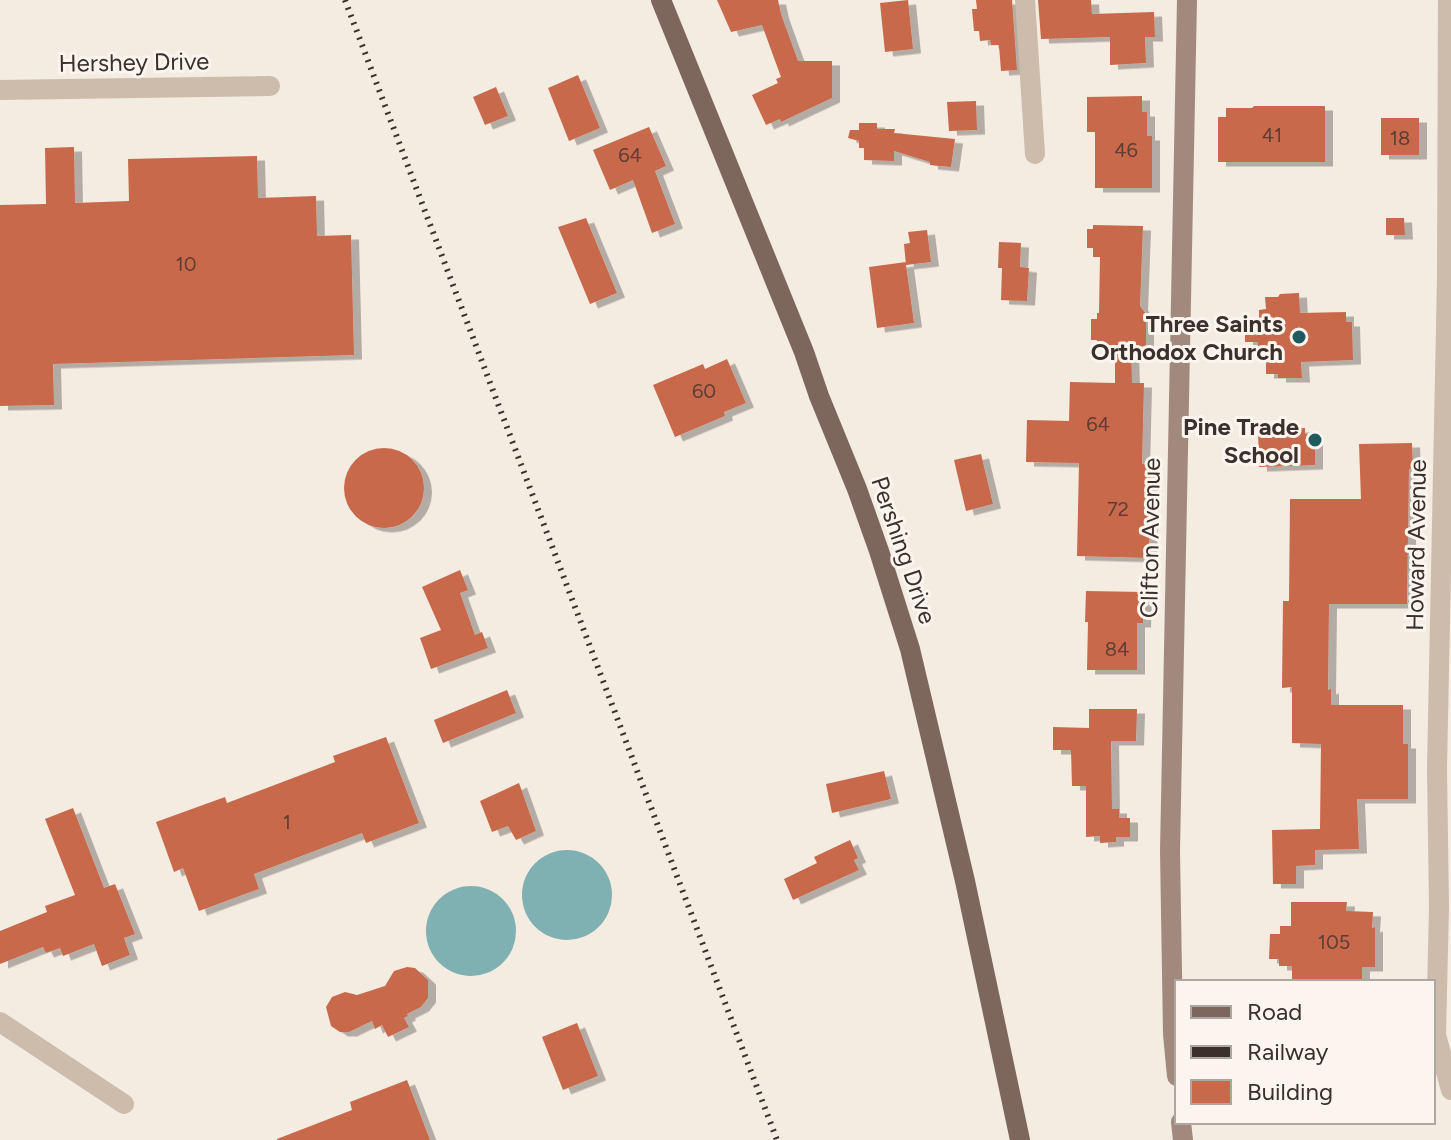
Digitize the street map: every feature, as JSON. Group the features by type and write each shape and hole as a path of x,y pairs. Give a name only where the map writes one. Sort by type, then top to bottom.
{"main road":[{"name":"Pershing Drive","path":"661,0 804,352 892,590 944,786 1020,1140"},
{"name":"Clifton Avenue","path":"1175,1034 1170,851 1187,0"}],"street":[{"path":"1025,0 1035,154"},
{"name":"Howard Avenue","path":"1435,1009 1450,139 1448,0"},
{"name":"Hershey Drive","path":"0,90 270,86"},
{"path":"0,1022 124,1104"},
{"name":"Howard Avenue","path":"1435,1038 1451,1090"}],"water":[{"path":"567,850 584,853 599,863 609,878 612,895 609,912 599,927 584,937 567,940 550,937 535,927 525,912 522,895 525,878 535,863 550,853"},
{"path":"471,886 488,889 503,899 513,914 516,931 513,948 503,963 488,973 471,976 454,973 439,963 429,948 426,931 429,914 439,899 454,889"}],"building":[{"path":"717,0 778,0 798,61 832,61 832,98 781,122 780,119 766,125 752,95 778,83 776,79 781,77 762,25 731,32"},
{"path":"908,0 913,49 885,52 880,3"},
{"path":"976,0 1012,0 1017,70 1001,71 999,45 991,45 990,40 980,41 979,31 974,31 972,9 977,9"},
{"path":"1038,0 1091,0 1092,14 1154,12 1155,37 1145,37 1146,63 1110,65 1110,37 1041,39"},
{"path":"578,75 600,128 569,141 548,88"},
{"path":"496,87 508,116 485,125 473,97"},
{"path":"1142,96 1142,112 1147,112 1147,136 1152,136 1152,188 1095,188 1095,132 1087,132 1087,97"},
{"path":"976,101 977,130 949,131 947,102"},
{"path":"1325,106 1325,162 1218,162 1218,117 1226,117 1226,108"},
{"path":"1381,118 1419,118 1419,155 1381,155"},
{"path":"859,123 877,123 877,129 895,129 894,133 955,139 951,167 930,165 930,162 894,151 894,161 864,160 864,148 859,148 859,141 848,138 850,130 859,130"},
{"path":"649,127 666,166 655,171 675,224 652,233 633,180 610,190 593,150"},
{"path":"74,147 75,203 129,201 128,159 257,156 258,198 316,196 317,236 351,235 354,355 53,364 54,405 0,406 0,205 46,204 45,148"},
{"path":"586,218 617,293 590,304 558,227"},
{"path":"1386,218 1404,218 1405,235 1386,235"},
{"path":"1093,225 1143,226 1140,306 1146,314 1146,346 1131,347 1132,383 1144,383 1142,464 1151,464 1149,558 1077,556 1079,463 1026,462 1027,420 1069,421 1070,382 1115,383 1115,347 1097,347 1097,340 1091,340 1091,319 1097,319 1099,313 1100,257 1093,257 1093,248 1087,248 1087,229 1093,229"},
{"path":"927,230 931,262 906,265 914,323 877,328 869,267 906,262 904,244 910,243 908,232"},
{"path":"999,242 1021,243 1020,267 1029,268 1027,301 1001,300"},
{"name":"Three Saints Orthodox Church","path":"1299,293 1300,313 1346,312 1346,322 1352,322 1353,360 1301,362 1302,378 1278,378 1278,374 1266,374 1266,355 1258,356 1258,342 1245,342 1245,331 1250,324 1259,324 1259,310 1266,309 1265,297"},
{"path":"727,359 746,403 724,412 725,416 675,437 653,385 703,364 705,369"},
{"path":"1305,428 1305,434 1315,434 1315,465 1259,467 1258,429"},
{"path":"1412,443 1407,604 1329,604 1328,690 1331,689 1331,705 1403,705 1403,744 1408,744 1408,799 1357,799 1359,849 1315,850 1315,865 1296,866 1296,884 1273,884 1272,830 1320,829 1321,744 1292,743 1292,687 1282,688 1283,601 1289,601 1290,499 1361,499 1359,444"},
{"path":"384,448 399,451 412,460 421,473 424,488 421,503 412,516 399,525 384,528 369,525 356,516 347,503 344,488 347,473 356,460 369,451"},
{"path":"981,454 993,504 966,511 954,460"},
{"path":"460,570 468,590 460,593 475,635 482,632 488,648 431,669 420,638 441,630 422,587"},
{"path":"1086,591 1144,592 1143,623 1137,623 1137,670 1087,670"},
{"path":"507,690 516,713 443,743 434,720"},
{"path":"1089,709 1137,709 1136,741 1111,741 1112,809 1119,809 1119,818 1130,818 1130,837 1116,837 1116,842 1100,843 1100,836 1086,837 1086,786 1072,786 1071,750 1053,750 1053,727 1089,728"},
{"path":"386,737 419,823 366,843 362,833 254,874 259,889 199,911 183,868 174,872 156,822 225,797 227,803 335,762 333,756"},
{"path":"884,771 891,799 832,813 826,784"},
{"path":"519,783 536,831 516,840 508,826 492,832 480,801"},
{"path":"73,808 104,888 115,884 135,934 124,938 130,955 102,966 94,944 63,956 60,948 46,953 43,947 0,964 0,931 47,912 45,906 75,895 45,819"},
{"path":"850,840 858,858 854,860 859,870 793,900 784,879 817,863 814,857"},
{"path":"1291,902 1347,902 1346,911 1373,912 1375,967 1362,967 1362,980 1292,980 1292,966 1279,966 1279,959 1269,959 1270,934 1280,934 1280,926 1291,926"},
{"path":"415,968 428,980 428,998 421,1007 404,1018 409,1027 388,1037 382,1025 375,1029 372,1021 349,1032 340,1032 331,1026 326,1007 332,997 345,992 357,995 385,986 394,971"},
{"path":"577,1023 598,1076 563,1090 542,1037"},
{"path":"407,1080 430,1140 277,1140 352,1110 350,1102"}],"railway":[{"path":"345,0 777,1140"}],"place":[{"name":"Three Saints Orthodox Church","path":"1299,337"},
{"name":"Pine Trade School","path":"1315,440"}]}
